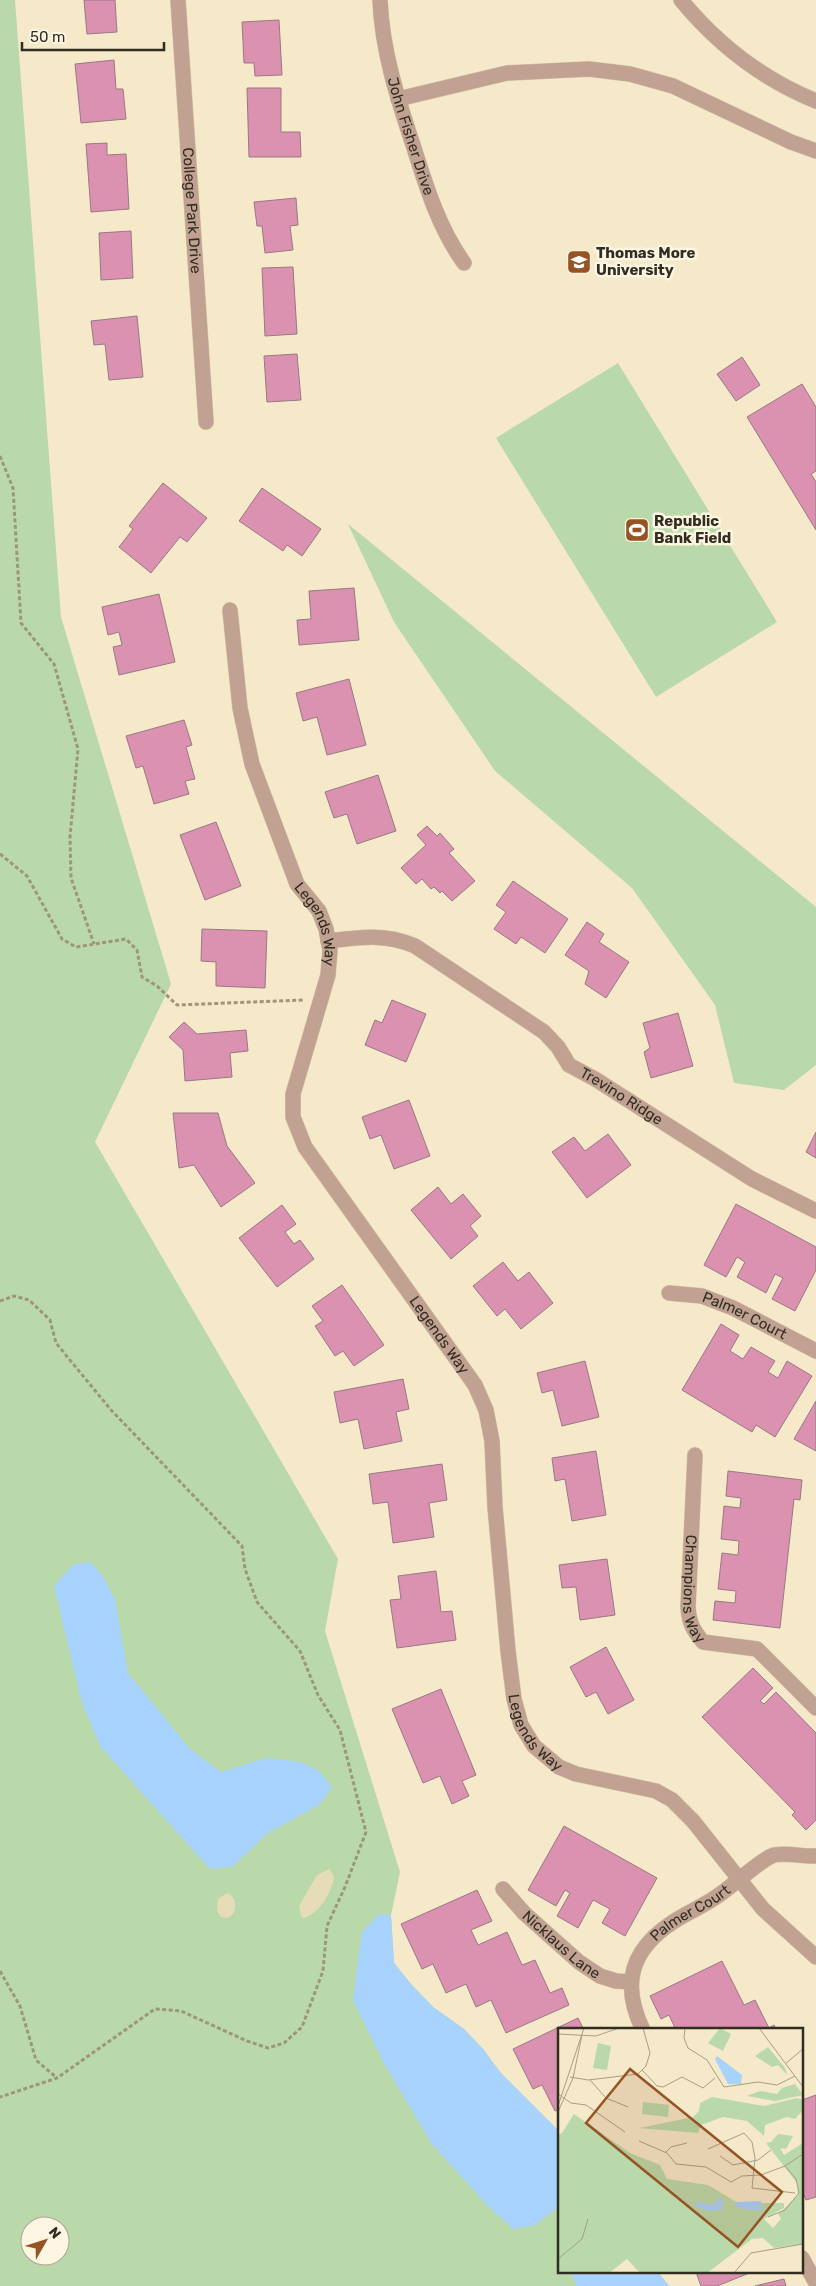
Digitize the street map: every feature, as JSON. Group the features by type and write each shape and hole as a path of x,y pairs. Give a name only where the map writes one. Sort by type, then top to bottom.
{"street":[{"name":"College Park Drive","path":"178,0 206,422"},
{"name":"John Fisher Drive","path":"380,0 386,50 398,99 436,216 449,243 464,263"},
{"path":"681,0 700,24 727,48 760,73 797,94 816,101"},
{"path":"398,99 507,73 589,69 630,74 673,86 791,142 816,151"},
{"name":"Legends Way","path":"230,610 240,708 252,764 297,884 319,911 330,950 328,975 293,1094 293,1117 305,1147 475,1385 486,1410 492,1441 508,1651 514,1699 521,1725 534,1746 559,1767 576,1774 656,1791 672,1800 693,1821 763,1909 816,1957"},
{"name":"Trevino Ridge","path":"328,941 375,936 399,939 415,946 544,1032 558,1047 569,1065 595,1079 752,1179 816,1211"},
{"name":"Palmer Court","path":"669,1293 702,1296 733,1308 816,1351"},
{"name":"Champions Way","path":"695,1455 688,1608 689,1621 693,1631 703,1642 757,1649 816,1708"},
{"name":"Palmer Court","path":"642,2028 634,2012 630,1982 636,1963 649,1942 660,1931 674,1921 702,1907 772,1856 788,1853 816,1856"},
{"name":"Nicklaus Lane","path":"503,1889 524,1913 579,1962 600,1976 616,1981 630,1982"},
{"path":"804,2262 816,2283"}],"path":[{"path":"0,456 13,488 21,623 54,664 78,749 70,838 71,878 94,944"},
{"path":"0,854 27,876 62,939 76,947 126,940 137,950 142,977 157,986 177,1005 321,999"},
{"path":"0,1301 14,1296 29,1300 50,1320 56,1343 111,1410 242,1546 245,1569 257,1602 300,1651 318,1695 340,1730 366,1832 346,1887 327,1926 323,1971 302,2027 284,2043 268,2048 181,2011 155,2008 57,2078 0,2097"},
{"path":"0,1972 20,2006 36,2060 57,2078"}],"green space":[{"path":"0,0 15,0 61,617 171,984 95,1142 338,1559 325,1631 400,1872 391,1915 394,1963 433,2007 464,2029 483,2049 500,2072 558,2130 558,2274 660,2274 669,2286 0,2286"},
{"name":"Republic Bank Field","path":"618,363 777,622 656,697 496,438"},
{"path":"348,524 816,907 816,1065 784,1090 734,1083 715,1005 632,888 495,771 394,622"}],"sand":[{"path":"329,1869 334,1876 328,1895 315,1912 304,1918 301,1916 299,1906 317,1875"},
{"path":"227,1893 232,1896 235,1902 235,1909 230,1917 226,1918 221,1917 217,1911 218,1899"}],"water":[{"path":"90,1562 101,1573 115,1599 128,1673 190,1749 221,1772 266,1758 301,1762 319,1771 332,1787 319,1805 268,1833 232,1867 210,1869 101,1747 82,1703 54,1586 74,1564"},
{"path":"379,1914 391,1915 394,1963 433,2007 464,2029 483,2049 500,2072 558,2130 558,2208 535,2225 513,2229 488,2206 432,2144 385,2065 353,2000 362,1932"},
{"path":"572,2274 660,2274 669,2286 577,2286"}],"building":[{"path":"84,0 115,0 117,32 87,34"},
{"path":"279,20 282,75 255,76 254,63 244,63 242,22"},
{"path":"114,60 116,89 123,89 126,119 81,123 75,64"},
{"path":"247,88 281,88 281,132 300,132 301,157 249,157"},
{"path":"107,143 107,155 126,154 129,209 91,212 86,144"},
{"path":"296,198 298,225 290,226 293,250 265,253 262,226 257,226 254,202"},
{"path":"131,231 133,278 101,280 99,233"},
{"path":"293,267 297,334 265,336 262,268"},
{"path":"137,316 143,377 109,380 105,344 94,345 91,321"},
{"path":"297,354 301,400 267,402 264,356"},
{"path":"742,357 760,385 736,401 717,374"},
{"path":"802,384 816,407 816,471 811,474 816,482 816,530 747,417"},
{"path":"163,483 207,518 187,542 180,537 151,573 119,547 133,529 129,526"},
{"path":"262,488 321,529 302,556 287,545 283,551 239,521"},
{"path":"354,588 359,640 299,645 297,620 311,619 309,591"},
{"path":"159,594 175,662 119,675 113,647 122,645 119,632 108,635 102,607"},
{"path":"349,679 366,745 327,755 317,717 303,721 296,693"},
{"path":"184,720 192,745 186,747 195,779 185,781 189,794 154,804 143,766 136,768 126,736"},
{"path":"378,775 396,831 357,844 347,814 334,818 325,792"},
{"path":"216,822 241,886 205,900 180,835"},
{"path":"427,826 437,836 440,833 454,849 449,853 475,881 452,901 442,891 440,893 434,887 431,889 422,879 416,884 401,868 426,845 417,835"},
{"path":"513,881 568,919 545,953 521,937 516,944 494,929 506,912 496,905"},
{"path":"587,922 604,934 599,942 629,962 606,998 585,984 589,971 565,955"},
{"path":"202,929 267,931 265,988 216,986 216,962 201,961"},
{"path":"392,1000 426,1014 406,1062 365,1045 375,1020 382,1023"},
{"path":"678,1013 693,1066 651,1078 644,1052 650,1048 643,1023"},
{"path":"184,1022 197,1034 246,1030 248,1051 230,1053 232,1077 185,1081 183,1050 169,1037"},
{"path":"409,1100 430,1156 394,1169 381,1135 370,1139 362,1117"},
{"path":"173,1113 218,1113 227,1146 255,1183 221,1207 194,1165 179,1168"},
{"path":"816,1132 816,1158 806,1152"},
{"path":"608,1134 631,1165 587,1198 552,1152 574,1137 585,1151"},
{"path":"438,1187 451,1204 463,1194 481,1216 470,1226 478,1236 451,1259 411,1210"},
{"path":"736,1204 816,1247 816,1270 795,1311 772,1299 783,1278 775,1274 766,1293 737,1277 745,1262 737,1257 726,1277 704,1265"},
{"path":"282,1205 296,1224 285,1232 294,1244 300,1240 314,1259 277,1287 239,1238"},
{"path":"503,1262 518,1281 529,1272 553,1303 521,1329 505,1309 497,1316 473,1286"},
{"path":"342,1285 384,1345 354,1366 343,1351 335,1356 315,1326 323,1321 312,1306"},
{"path":"721,1324 739,1335 730,1351 743,1359 751,1347 775,1361 768,1372 778,1378 787,1361 812,1376 775,1437 756,1425 752,1432 682,1390"},
{"path":"585,1361 599,1417 562,1426 553,1390 542,1393 537,1373"},
{"path":"403,1379 409,1409 396,1412 402,1441 364,1449 358,1419 340,1423 334,1392"},
{"path":"816,1401 816,1451 794,1439"},
{"path":"596,1451 606,1515 572,1521 565,1479 555,1481 552,1458"},
{"path":"442,1464 447,1500 429,1503 434,1537 393,1543 388,1502 373,1504 369,1474"},
{"path":"728,1471 802,1480 800,1500 794,1499 780,1628 713,1620 715,1601 735,1603 736,1591 718,1589 722,1553 738,1555 739,1541 721,1539 724,1506 740,1508 741,1498 726,1496"},
{"path":"607,1559 615,1615 580,1620 576,1587 562,1588 559,1565"},
{"path":"436,1571 441,1612 452,1611 456,1640 397,1648 390,1600 401,1599 398,1576"},
{"path":"606,1647 634,1700 608,1714 596,1692 586,1697 570,1667"},
{"path":"753,1668 773,1688 760,1701 764,1704 776,1692 816,1733 816,1820 806,1830 792,1815 795,1812 702,1717"},
{"path":"441,1689 476,1775 462,1781 469,1796 452,1804 440,1776 423,1783 392,1709"},
{"path":"564,1826 657,1878 625,1936 602,1923 610,1909 593,1900 578,1928 557,1916 570,1893 565,1890 556,1906 528,1890"},
{"path":"477,1890 492,1921 471,1930 478,1945 507,1932 522,1965 535,1960 550,1993 562,1988 569,2005 506,2033 491,2000 476,2007 466,1984 446,1993 433,1964 422,1969 401,1924"},
{"path":"722,1961 744,2005 755,2000 769,2028 675,2028 669,2015 661,2019 650,1996"},
{"path":"578,2018 583,2028 558,2028 558,2110 555,2111 542,2085 533,2089 513,2049"},
{"path":"816,2095 816,2197 806,2200 804,2195 804,2099"},
{"path":"697,2274 747,2274 717,2286 701,2286"},
{"path":"784,2279 786,2286 755,2286"}],"place":[{"name":"Thomas More University","path":"579,262"},
{"name":"Republic Bank Field","path":"637,530"}]}
